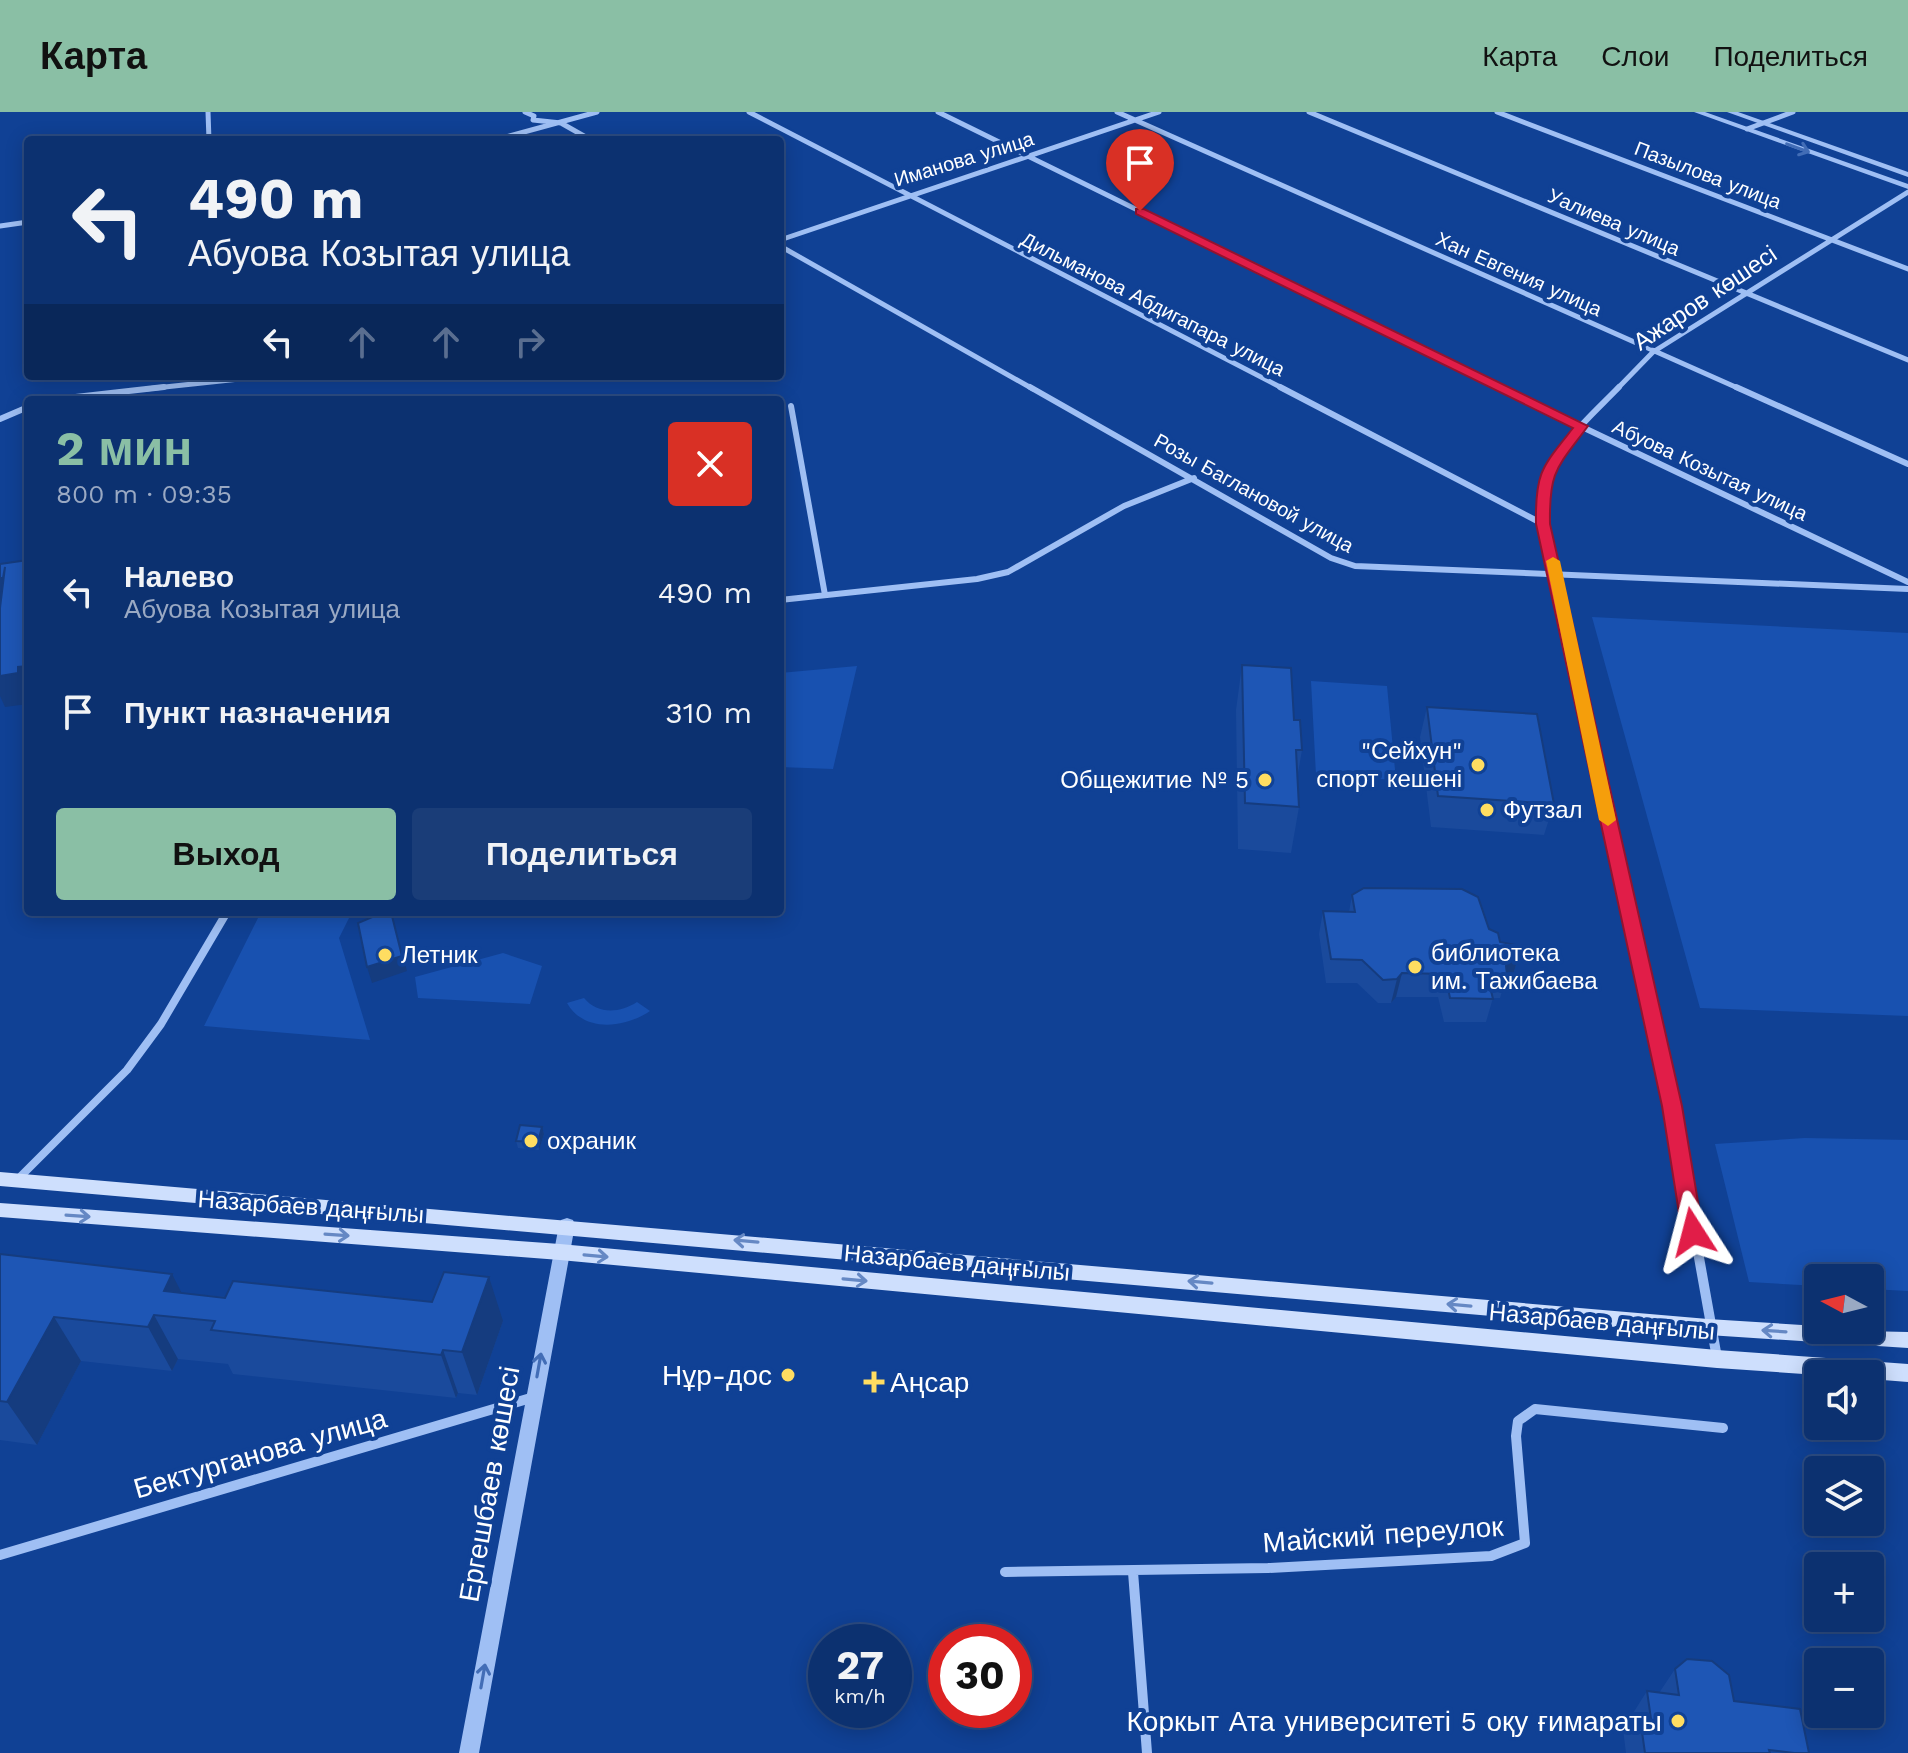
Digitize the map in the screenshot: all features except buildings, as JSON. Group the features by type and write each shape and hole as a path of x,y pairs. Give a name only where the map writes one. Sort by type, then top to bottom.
{"main road":[{"name":"Назарбаев даңғылы","path":"9,1179 567,1225 1708,1327 1908,1340"},
{"name":"Назарбаев даңғылы","path":"0,1210 560,1252 1717,1359 1908,1373"}],"street":[{"path":"208,112 209,136"},
{"path":"525,112 534,116 533,120 561,123 584,136"},
{"path":"511,136 597,112"},
{"name":"Дильманова Абдигапара улица","path":"749,112 1543,524"},
{"name":"Абуова Козытая улица","path":"938,112 1908,582"},
{"name":"Хан Евгения улица","path":"1117,112 1908,464"},
{"name":"Иманова улица","path":"784,238 905,193 1029,157 1159,112"},
{"name":"Уалиева улица","path":"1309,112 1908,360"},
{"name":"Пазылова улица","path":"1497,112 1908,269"},
{"path":"1698,112 1908,190"},
{"path":"1731,112 1908,175"},
{"path":"1747,129 1793,112"},
{"name":"Ажаров көшесі","path":"1717,1359 1708,1327 1672,1106 1650,1019 1543,524 1542,487 1549,468 1581,426 1653,352 1908,190"},
{"path":"0,226 24,223"},
{"name":"Розы Баглановой улица","path":"784,248 1331,558 1355,566 1908,589"},
{"path":"85,396 231,380"},
{"path":"791,406 825,595"},
{"path":"0,419 24,409"},
{"path":"784,600 977,579 1008,572 1124,506 1194,478"},
{"path":"9,1179 127,1070 161,1024 225,916"},
{"name":"Ергешбаев көшесі","path":"469,1753 567,1225"},
{"name":"Бектурганова улица","path":"0,1555 534,1397"},
{"name":"Майский переулок","path":"1005,1572 1133,1572 1379,1563 1506,1553 1525,1543 1526,1524 1513,1442 1518,1421 1535,1409 1723,1428"},
{"path":"1133,1572 1147,1753"}],"shaded area":[{"path":"1592,617 1908,633 1908,1016 1700,1008"},
{"path":"857,666 833,769 784,767 784,673"},
{"path":"1311,681 1387,686 1396,780 1316,775"},
{"path":"259,916 350,916 339,938 370,1040 204,1026"},
{"path":"503,953 542,966 530,1004 418,998 415,977"},
{"path":"584,998 602,1010 616,1010 637,1002 650,1011 617,1024 594,1023 574,1013 567,1003"},
{"path":"1805,1138 1908,1140 1908,1291 1884,1290 1884,1264 1804,1264 1804,1285 1749,1282 1715,1144"}],"slow traffic":[{"path":"1553,561 1608,820"}],"place":[{"name":"\"Сейхун\" спорт кешені","path":"1478,765"},
{"name":"Общежитие № 5","path":"1265,780"},
{"name":"Футзал","path":"1487,810"},
{"name":"Летник","path":"385,955"},
{"name":"библиотека им. Тажибаева","path":"1415,967"},
{"name":"охраник","path":"531,1141"},
{"name":"Нұр-дос","path":"788,1375"},
{"name":"Аңсар","path":"874,1382"},
{"name":"Коркыт Ата университеті 5 оқу ғимараты","path":"1678,1721"}],"route":[{"path":"1140,211 1581,426 1549,468 1542,487 1543,524 1650,1019 1672,1106 1693,1232"}]}
